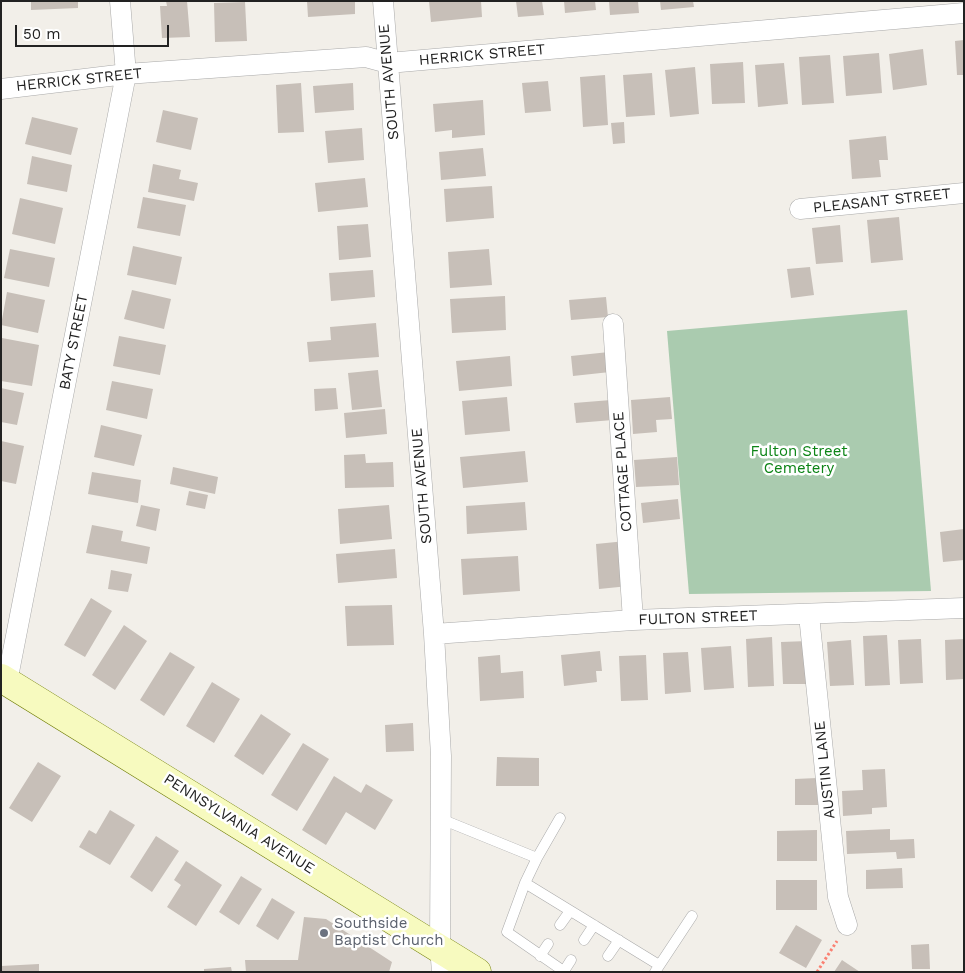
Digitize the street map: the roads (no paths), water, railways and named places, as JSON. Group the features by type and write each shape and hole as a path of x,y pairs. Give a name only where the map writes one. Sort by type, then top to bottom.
{"main road":[{"name":"PENNSYLVANIA AVENUE","path":"4,680 440,960 477,972"}],"street":[{"name":"BATY STREET","path":"4,680 126,74 120,1"},
{"name":"SOUTH AVENUE","path":"383,1 434,634 441,756 440,960"},
{"name":"HERRICK STREET","path":"1,89 126,74 366,57 388,63 964,13"},
{"name":"PLEASANT STREET","path":"800,209 964,193"},
{"name":"COTTAGE PLACE","path":"613,324 633,620"},
{"name":"FULTON STREET","path":"434,634 633,620 964,608"},
{"name":"AUSTIN LANE","path":"809,615 838,896 847,925"}],"lane":[{"path":"560,818 525,883 507,932 564,971 571,960"},
{"path":"441,819 537,858"},
{"path":"525,883 620,940 657,968 692,916"},
{"path":"560,925 570,911"},
{"path":"584,940 594,925"},
{"path":"608,956 620,940"},
{"path":"540,956 548,944"}],"place":[{"name":"Southside Baptist Church","path":"324,933"}],"park label":[{"name":"Fulton Street Cemetery","path":"799,460"}]}
